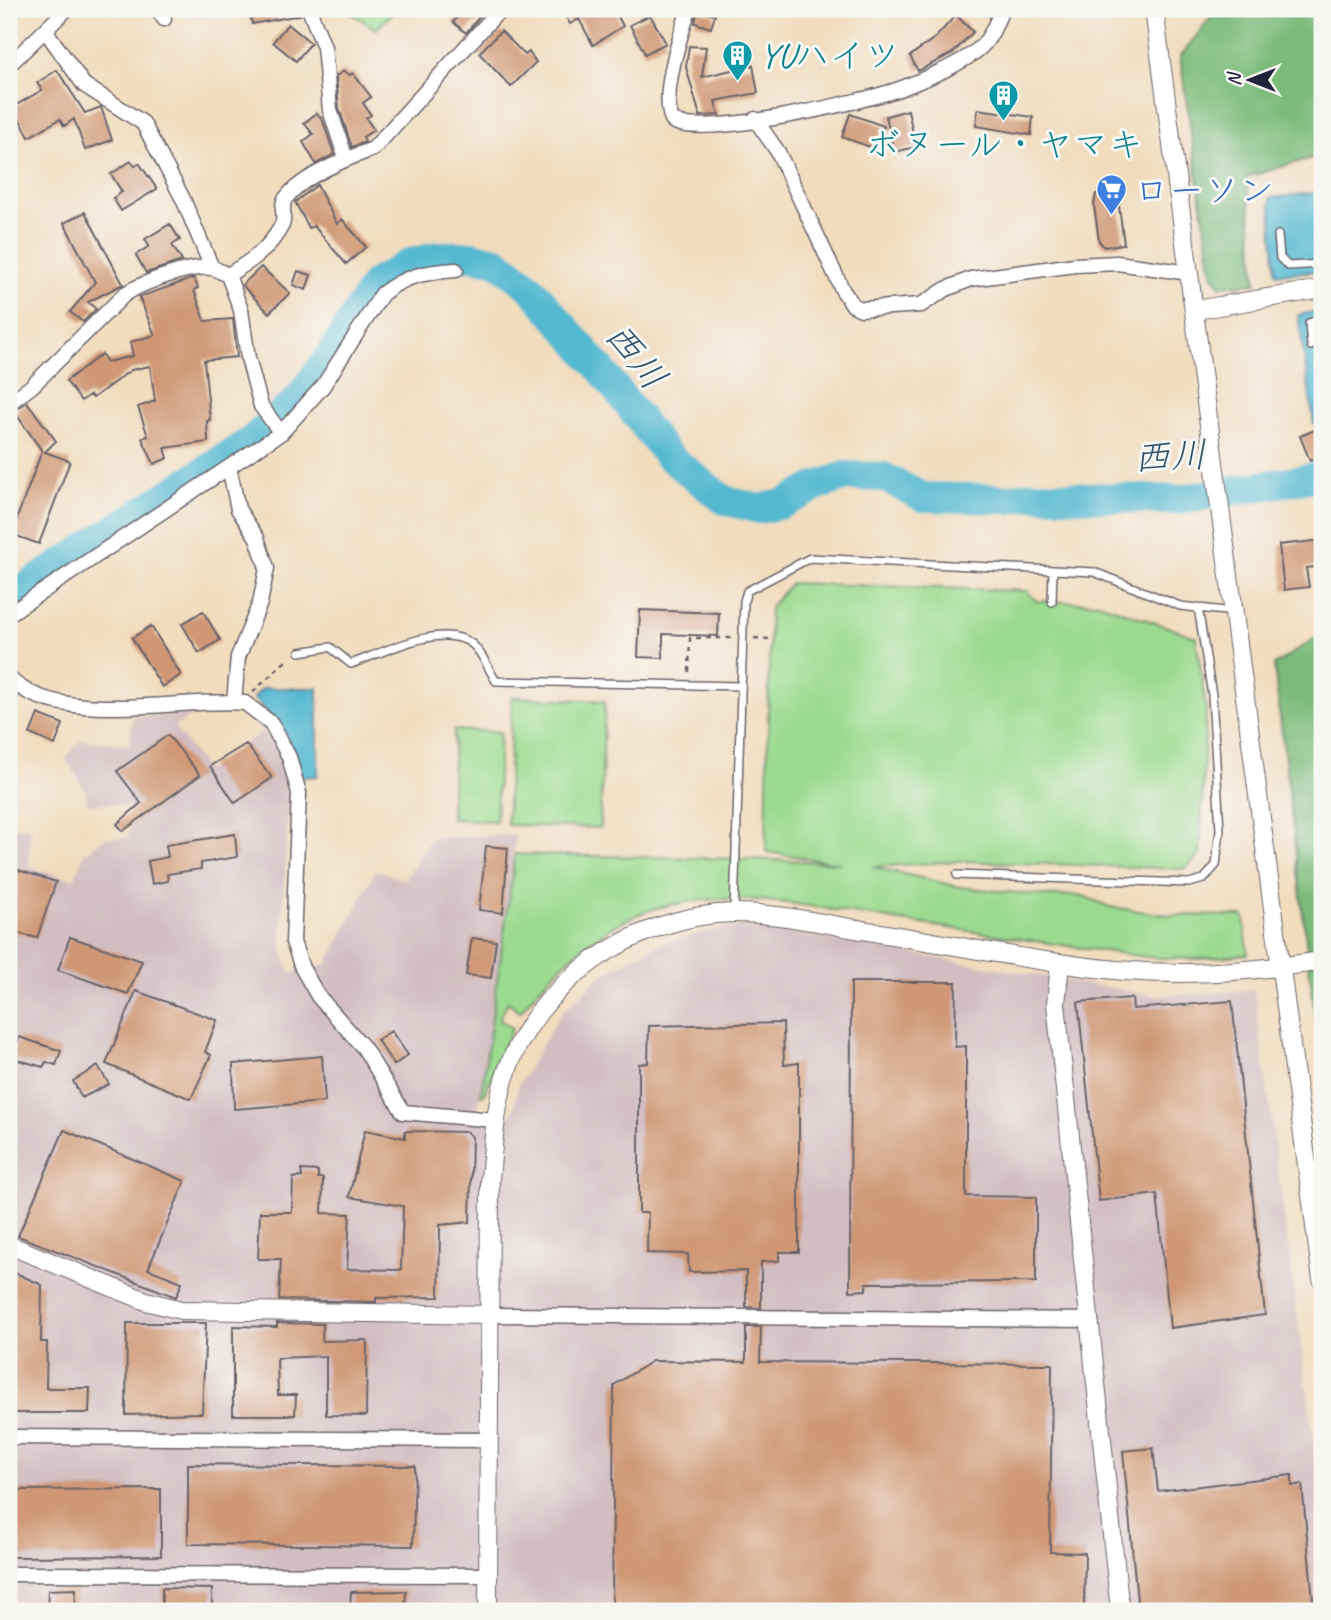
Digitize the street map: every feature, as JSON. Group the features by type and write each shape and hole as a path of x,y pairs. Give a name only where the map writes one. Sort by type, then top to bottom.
{"street":[{"path":"9,65 67,9"},
{"path":"309,9 324,47 330,110 346,159"},
{"path":"228,275 262,255 283,222 282,203 294,188 346,159 373,149 495,15 505,9"},
{"path":"689,9 675,60 667,108 680,125 692,127 722,126 867,99 937,72 981,48 989,38 1002,9"},
{"path":"1154,9 1283,967 1322,1279"},
{"path":"45,30 84,85 143,123 183,199 212,268"},
{"path":"755,120 768,133 778,152 843,291 853,305 861,309 921,305 946,289 971,279 1075,265 1116,263 1190,273"},
{"path":"9,403 32,386 125,294 138,286 196,268 212,268 228,275 241,310 248,358 261,407 281,433"},
{"path":"9,614 281,433 323,386 382,294 395,284 419,273 456,270"},
{"path":"1195,310 1322,289"},
{"path":"229,467 239,509 257,538 267,568 260,603 238,657 233,702"},
{"path":"9,678 21,691 55,703 147,707 249,703 271,723 293,769 299,793 293,942 302,968 318,996 364,1048 403,1112 495,1120"},
{"path":"488,1611 490,1179 495,1120 505,1078 515,1052 530,1026 567,981 623,942 649,930 677,921 734,913 800,919 1060,963 1195,975 1322,961"},
{"path":"1060,963 1056,1004 1120,1611"},
{"path":"9,1245 146,1301 181,1310 1091,1320"},
{"path":"9,1437 489,1440"},
{"path":"9,1574 487,1575"}],"lane":[{"path":"1278,235 1280,258 1288,266 1322,264"},
{"path":"1311,346 1309,323 1322,318"},
{"path":"734,913 741,686 747,591 802,559 1094,572 1180,606 1234,612"},
{"path":"1052,602 1053,570"},
{"path":"957,875 1189,883 1204,880 1216,864 1220,830 1212,695 1198,607"},
{"path":"300,652 330,648 351,664 431,636 455,636 472,644 496,681 741,686"}],"path":[{"path":"689,686 690,638 770,639"},
{"path":"248,696 282,662"}],"shaded area":[{"path":"195,714 174,726 207,771 264,730 281,756 289,801 281,944 290,974 327,964 376,870 405,880 431,838 516,835 478,1109 512,1115 519,1084 561,1013 602,975 659,944 726,927 766,928 1157,996 1254,990 1322,1502 1322,1611 9,1611 9,828 30,826 29,867 74,879 84,854 105,838 128,838 134,809 117,804 87,804 86,792 66,758 81,740 129,745 133,716"}],"green space":[{"path":"344,9 393,9 394,12 376,29"},
{"path":"1217,9 1322,9 1322,155 1247,177 1256,283 1221,286 1212,274 1180,57"},
{"path":"791,583 1027,591 1036,601 1099,603 1196,637 1206,709 1200,854 1185,869 960,861 873,867 960,887 1046,896 1081,895 1110,907 1168,915 1244,916 1248,954 1200,959 1156,958 765,901 700,900 668,905 620,923 587,944 544,983 520,1012 508,1002 499,1019 512,1028 484,1095 481,1095 515,854 840,863 766,852 770,607"},
{"path":"1322,634 1322,1078 1274,665"},
{"path":"512,697 605,701 600,828 507,825"},
{"path":"454,730 500,732 496,821 451,819"}],"water":[{"path":"1322,192 1322,271 1276,274 1270,198"},
{"path":"1322,310 1322,421 1314,424 1298,315"},
{"path":"263,688 318,688 318,776 301,777 283,728 253,698"}],"building":[{"path":"249,9 299,9 300,15 252,24"},
{"path":"465,9 486,9 466,33 453,22"},
{"path":"562,9 597,9 600,15 614,9 623,26 593,45 579,19 570,24"},
{"path":"698,10 715,15 711,28 695,23"},
{"path":"650,15 666,43 645,54 630,25"},
{"path":"956,15 973,32 953,53 918,71 910,56 936,37"},
{"path":"288,24 311,43 296,61 273,42"},
{"path":"501,31 525,55 529,52 536,62 511,87 479,53"},
{"path":"689,46 706,47 702,77 753,65 758,93 715,101 719,115 700,116 686,67"},
{"path":"57,70 85,113 101,107 112,140 85,150 74,119 64,126 60,119 29,137 13,107 42,90 37,83"},
{"path":"344,71 350,75 353,73 371,97 363,103 371,115 366,118 374,130 363,137 365,142 352,147 339,108 336,76"},
{"name":"ボヌール・ヤマキ","path":"978,109 1033,117 1031,135 976,126"},
{"path":"908,110 916,147 894,152 886,116"},
{"path":"317,113 323,121 334,154 316,164 303,142 313,134 304,123"},
{"path":"850,114 884,126 876,149 842,137"},
{"path":"131,161 135,166 139,163 157,189 121,211 113,198 122,192 111,174"},
{"path":"317,185 337,224 342,219 366,247 346,264 314,226 309,228 295,202"},
{"path":"1117,191 1124,244 1104,247 1099,241 1094,205 1096,194"},
{"path":"85,212 123,284 88,302 96,309 83,322 70,312 95,282 64,223"},
{"path":"170,224 180,240 172,245 182,261 146,273 136,255 149,246 145,239"},
{"path":"261,267 290,293 269,313 242,285"},
{"path":"298,271 311,275 306,290 293,285"},
{"path":"194,278 198,288 194,290 205,321 233,319 237,357 204,360 210,420 207,421 208,442 165,448 168,458 154,464 142,438 148,436 138,407 155,401 150,366 131,370 93,398 90,395 81,401 66,381 102,354 107,362 133,356 130,342 155,335 139,297"},
{"path":"27,402 56,441 45,452 70,461 39,544 11,534 42,451 14,411"},
{"path":"1322,427 1322,456 1310,461 1300,436"},
{"path":"1322,540 1322,566 1306,568 1309,587 1284,590 1279,545"},
{"path":"640,610 719,613 718,636 663,634 663,658 638,657"},
{"path":"203,611 220,640 199,653 182,624"},
{"path":"151,626 181,675 162,687 132,638"},
{"path":"38,714 63,724 55,745 30,734"},
{"path":"168,735 200,775 123,831 117,824 141,803 117,771"},
{"path":"246,744 272,778 235,803 210,766"},
{"path":"235,834 237,857 201,863 201,869 167,874 168,881 152,884 148,861 168,857 166,845"},
{"path":"486,846 508,848 503,913 479,910"},
{"path":"9,867 56,882 37,938 9,931"},
{"path":"70,937 142,961 128,994 58,970"},
{"path":"472,938 496,941 491,978 466,975"},
{"path":"851,982 956,982 955,1047 966,1046 966,1196 1036,1197 1036,1282 866,1283 866,1290 850,1291"},
{"path":"136,991 217,1020 205,1052 211,1055 191,1099 106,1064"},
{"path":"1132,998 1133,1009 1232,1001 1265,1315 1170,1328 1157,1194 1099,1201 1078,1002"},
{"path":"783,1023 784,1065 799,1063 799,1252 779,1252 779,1261 761,1262 761,1308 746,1307 746,1271 689,1272 688,1254 647,1253 648,1213 639,1213 639,1064 648,1063 649,1026"},
{"path":"391,1031 408,1055 394,1065 377,1040"},
{"path":"19,1037 61,1051 56,1065 46,1062 43,1067 12,1058"},
{"path":"322,1056 325,1102 234,1109 233,1064"},
{"path":"98,1066 109,1084 82,1098 73,1081"},
{"path":"64,1130 185,1181 148,1269 182,1282 176,1297 18,1236"},
{"path":"365,1130 405,1138 405,1131 467,1132 472,1137 470,1222 440,1225 439,1297 376,1298 376,1302 279,1300 281,1259 258,1259 260,1212 292,1212 293,1178 302,1177 301,1170 318,1171 318,1178 323,1178 322,1213 350,1214 347,1269 401,1270 403,1206 349,1197"},
{"path":"9,1270 42,1285 41,1342 47,1342 46,1388 90,1388 89,1413 9,1413"},
{"path":"127,1323 206,1323 202,1413 126,1415"},
{"path":"277,1323 323,1324 322,1341 367,1340 366,1416 326,1415 326,1356 277,1358 278,1395 296,1395 295,1415 233,1415 233,1326 277,1327"},
{"path":"746,1327 761,1327 760,1362 1052,1364 1050,1552 1085,1553 1084,1611 612,1611 614,1385 652,1361 746,1362"},
{"path":"1153,1448 1158,1491 1292,1475 1292,1486 1302,1484 1314,1611 1138,1611 1123,1451"},
{"path":"188,1464 415,1466 413,1546 188,1544"},
{"path":"161,1489 161,1556 9,1557 9,1490"},
{"path":"162,1588 212,1589 212,1611 162,1611"},
{"path":"76,1589 75,1611 47,1611 48,1590"},
{"path":"406,1591 405,1611 350,1611 351,1592"}],"waterway":[{"name":"西川","path":"9,598 252,440 297,400 331,355 375,283 410,263 438,256 471,256 497,261 530,287 599,367 668,456 724,500 759,509 782,504 817,486 846,476 883,477 923,497 1009,499 1032,495 1176,500 1322,476"}],"place":[{"name":"YUハイツ","path":"737,82"},
{"name":"ボヌール・ヤマキ","path":"1004,122"},
{"name":"ローソン","path":"1111,217"}]}
